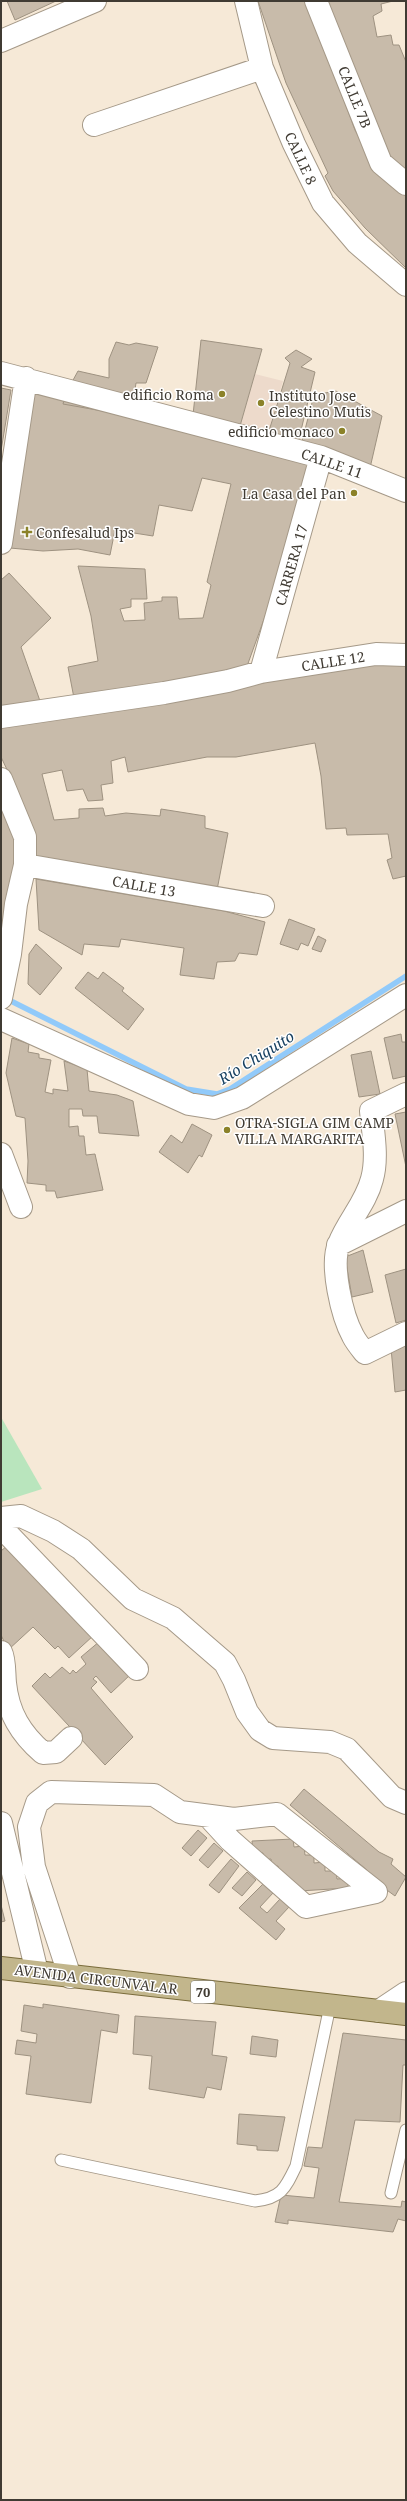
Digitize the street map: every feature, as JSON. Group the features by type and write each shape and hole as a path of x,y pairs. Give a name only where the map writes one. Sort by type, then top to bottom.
{"main road":[{"name":"AVENIDA CIRCUNVALAR","path":"1,1968 406,2014"}],"street":[{"path":"1,40 95,1"},
{"name":"CALLE 8","path":"246,1 262,68 294,144 323,203 357,243 406,285"},
{"name":"CALLE 7B","path":"316,1 381,164 406,184"},
{"path":"94,125 262,68"},
{"name":"CALLE 11","path":"1,373 26,378 321,457 406,491"},
{"path":"1,543 26,378"},
{"name":"CARRERA 17","path":"261,672 321,457"},
{"name":"CALLE 12","path":"1,717 164,693 228,681 261,672 376,654 406,655"},
{"path":"1,779 25,837 25,865 16,904 3,982"},
{"name":"CALLE 13","path":"25,865 263,906"},
{"path":"1,1019 189,1104 214,1108 242,1098 406,995"},
{"path":"406,1094 371,1111 374,1149 373,1178 362,1204 338,1245 335,1269 343,1308 352,1335 366,1353 406,1333"},
{"path":"1,1154 21,1207"},
{"path":"338,1245 406,1211"},
{"path":"1,1518 21,1516 53,1531 81,1548 133,1599 178,1623 224,1663 234,1680 247,1712 260,1730 273,1738 330,1742 347,1750 392,1797 406,1803"},
{"path":"1,1527 136,1669"},
{"path":"1,1652 6,1694 13,1715 26,1738 43,1753 56,1752 71,1738"},
{"path":"70,1976 34,1867 30,1827 37,1803 51,1792 154,1795 180,1812 234,1819 277,1814 376,1892 306,1907 230,1840 208,1816"},
{"path":"1,1823 38,1972"},
{"path":"379,2011 406,1993"}],"lane":[{"path":"61,2160 255,2201 272,2199 287,2185 296,2166 330,2006"},
{"path":"391,2193 406,2130"}],"shaded area":[{"name":"Instituto Jose Celestino Mutis","path":"255,374 283,381 268,433 240,426"}],"green space":[{"path":"1,1417 42,1489 1,1502"}],"building":[{"path":"7,1 56,1 15,20"},
{"path":"258,1 304,1 312,13 355,130 374,165 406,191 406,268 365,228 333,191 325,176 328,173 286,83"},
{"path":"326,1 393,1 381,4 382,11 373,16 377,37 391,35 393,45 399,45 406,62 406,176 385,160 372,129 377,124 342,49"},
{"name":"edificio Roma","path":"201,340 262,349 240,426 193,415"},
{"path":"116,342 129,345 136,343 158,347 146,383 136,383 131,416 63,404 66,393 78,371 109,378 109,359"},
{"path":"296,350 312,359 301,367 315,372 298,443 268,434 290,363 285,358"},
{"path":"1,388 11,390 1,451"},
{"path":"35,391 314,456 272,597 246,669 74,698 68,667 98,661 91,616 78,566 145,569 147,599 131,599 131,607 120,609 124,621 145,620 144,603 162,601 162,597 177,597 179,619 203,618 211,585 207,582 231,484 202,478 192,511 159,505 153,536 115,530 110,555 78,549 43,551 10,548"},
{"name":"edificio monaco","path":"336,391 382,416 370,468 301,445 314,395"},
{"path":"9,573 51,618 21,647 40,701 1,708 1,580"},
{"path":"406,662 406,876 393,879 387,860 392,858 388,834 347,835 346,828 326,829 321,776 315,743 236,757 207,757 128,772 125,757 111,761 113,783 101,785 103,800 88,801 83,789 67,791 62,770 42,774 54,820 79,818 79,809 103,808 105,816 126,813 160,816 161,809 205,816 205,828 228,833 217,890 141,876 142,873 37,861 11,778 1,757 1,725 331,669"},
{"path":"1,795 17,838 10,927 1,926"},
{"path":"36,879 224,911 265,922 257,955 239,953 235,961 217,962 214,979 180,975 184,948 121,939 119,947 84,944 82,955 39,930"},
{"path":"289,919 315,929 308,946 301,943 298,950 280,944"},
{"path":"318,936 326,940 321,952 312,949"},
{"path":"36,944 62,968 40,995 28,984 29,954"},
{"path":"88,972 98,979 103,972 124,988 122,991 144,1009 128,1030 75,988"},
{"path":"401,1034 402,1042 406,1042 406,1076 393,1079 384,1038"},
{"path":"12,1038 29,1044 28,1052 39,1054 39,1058 51,1060 45,1092 53,1094 53,1089 68,1091 64,1061 87,1069 89,1091 117,1095 133,1101 139,1136 99,1133 97,1116 83,1116 82,1109 69,1109 69,1127 78,1126 79,1136 84,1136 86,1155 95,1154 103,1190 57,1198 55,1191 46,1191 46,1185 27,1183 28,1161 25,1118 16,1116 6,1073"},
{"path":"371,1051 380,1094 359,1097 351,1055"},
{"path":"406,1112 406,1167 395,1114"},
{"path":"192,1124 212,1135 202,1157 199,1155 188,1173 159,1152 171,1135 182,1143"},
{"path":"363,1250 373,1292 352,1297 345,1257"},
{"path":"406,1269 406,1320 396,1323 385,1275"},
{"path":"406,1344 406,1390 395,1392 391,1348"},
{"path":"8,1545 94,1635 69,1658 58,1646 55,1649 33,1627 8,1650 1,1635 1,1551"},
{"path":"100,1641 131,1674 111,1693 96,1676 93,1679 97,1682 91,1688 133,1737 105,1765 32,1686 45,1673 50,1678 62,1667 70,1674 73,1670 76,1673 86,1664 81,1657"},
{"path":"304,1789 379,1852 393,1859 391,1864 406,1877 395,1896 365,1874 367,1870 290,1805"},
{"path":"198,1830 207,1838 191,1856 182,1848"},
{"path":"293,1839 294,1847 304,1846 305,1855 314,1855 314,1863 325,1862 325,1871 336,1871 337,1879 348,1878 348,1888 299,1891 297,1884 289,1884 280,1877 278,1866 272,1867 271,1859 264,1860 263,1853 253,1853 252,1841"},
{"path":"214,1843 223,1851 208,1868 199,1860"},
{"path":"231,1859 239,1866 219,1893 209,1885"},
{"path":"247,1872 256,1880 242,1896 232,1888"},
{"path":"263,1884 273,1893 260,1907 267,1913 280,1899 289,1907 276,1921 285,1929 276,1940 239,1908"},
{"path":"1,1905 5,1921 1,1922"},
{"path":"43,2004 119,2015 117,2033 101,2030 91,2103 26,2094 31,2056 15,2054 17,2040 36,2043 37,2034 21,2031 24,2005 43,2008"},
{"path":"135,2016 216,2022 212,2055 227,2057 221,2090 207,2087 204,2098 149,2089 152,2056 133,2054"},
{"path":"343,2033 406,2040 406,2065 403,2065 400,2122 355,2120 339,2202 401,2207 402,2201 406,2202 406,2221 398,2219 393,2232 288,2220 288,2224 275,2222 281,2195 314,2198 319,2168 304,2166 308,2147 322,2148"},
{"path":"252,2036 278,2040 276,2057 250,2054"},
{"path":"239,2114 285,2117 278,2151 257,2150 257,2146 237,2144"}],"waterway":[{"name":"Río Chiquito","path":"5,998 186,1089 217,1094 230,1089 406,976"}],"place":[{"name":"edificio Roma","path":"222,394"},
{"name":"Instituto Jose Celestino Mutis","path":"261,403"},
{"name":"edificio monaco","path":"342,431"},
{"name":"La Casa del Pan","path":"354,493"},
{"name":"Confesalud Ips","path":"27,532"},
{"name":"OTRA-SIGLA GIM CAMP VILLA MARGARITA","path":"227,1130"}]}
